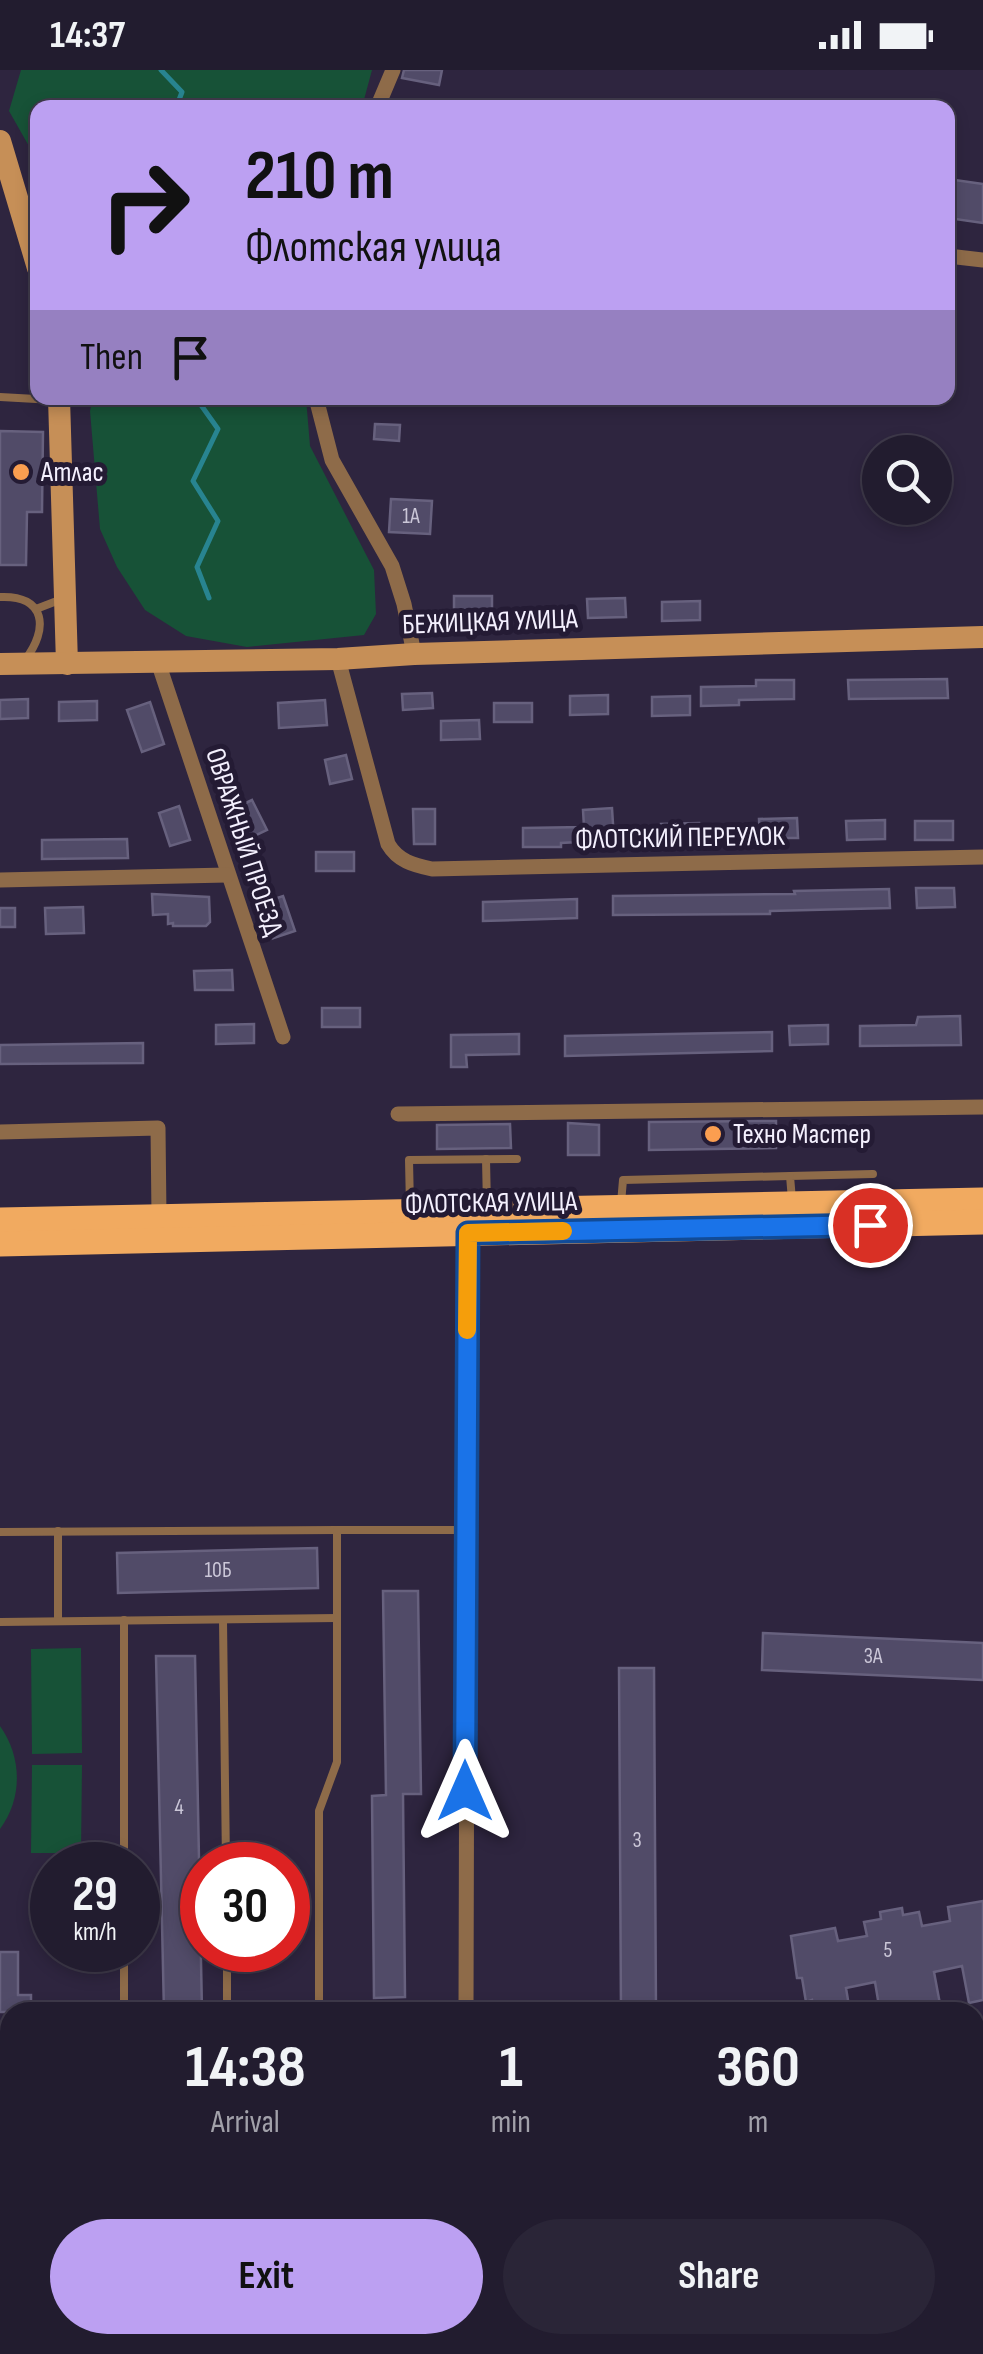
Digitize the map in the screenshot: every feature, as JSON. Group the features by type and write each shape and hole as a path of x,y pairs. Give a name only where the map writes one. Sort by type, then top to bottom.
{"main road":[{"name":"ФЛОТСКАЯ УЛИЦА","path":"0,1244 410,1224 486,1212 983,1200"},
{"name":"ФЛОТСКАЯ УЛИЦА","path":"0,1220 159,1216 410,1224 468,1233 983,1222"}],"street":[{"path":"380,100 392,70"},
{"path":"0,141 6,181 30,246"},
{"path":"955,257 983,260"},
{"path":"59,405 67,664"},
{"path":"318,405 332,460 392,566 414,654"},
{"name":"БЕЖИЦКАЯ УЛИЦА","path":"11,664 338,659 983,637"},
{"name":"ФЛОТСКИЙ ПЕРЕУЛОК","path":"338,659 388,844 400,859 432,869 983,857"},
{"name":"ОВРАЖНЫЙ ПРОЕЗД","path":"158,662 283,1037"},
{"path":"0,880 228,875"},
{"path":"398,1114 983,1107"},
{"path":"0,1132 158,1128 159,1216"},
{"path":"466,2002 468,1233"}],"lane":[{"path":"0,397 30,398"},
{"path":"0,596 22,598 36,609 41,622 38,644 11,664"},
{"path":"36,609 66,598"},
{"path":"410,1224 408,1160 517,1159"},
{"path":"486,1160 486,1212"},
{"path":"620,1209 622,1180 873,1174"},
{"path":"790,1176 792,1204"},
{"path":"318,2002 319,1811 337,1762 337,1530"},
{"path":"0,1532 466,1530"},
{"path":"58,1532 58,1620"},
{"path":"0,1622 337,1618"},
{"path":"124,1620 124,1842"},
{"path":"223,1620 226,1842"},
{"path":"124,1972 124,2002"},
{"path":"227,1972 228,2002"}],"green space":[{"path":"21,70 372,70 364,100 30,100 30,148 9,111"},
{"path":"91,405 307,405 310,446 374,570 376,614 364,635 247,647 186,636 145,610 117,567 100,529"},
{"path":"81,1648 82,1753 32,1754 31,1649"},
{"path":"0,1726 13,1751 17,1778 13,1804 0,1829"},
{"path":"32,1765 82,1765 81,1842 31,1842"}],"building":[{"path":"404,70 442,70 439,85 402,78"},
{"path":"955,180 983,184 983,223 955,219"},
{"path":"375,424 400,425 399,441 374,439"},
{"name":"Атлас","path":"0,431 43,432 42,512 27,512 26,565 0,565"},
{"path":"391,499 432,501 430,534 389,532"},
{"path":"454,596 492,596 492,615 454,615"},
{"path":"625,598 626,617 588,618 587,599"},
{"path":"700,601 700,620 662,621 662,602"},
{"path":"947,679 948,698 849,699 848,680"},
{"path":"756,680 794,680 794,699 739,700 739,705 701,706 701,687 756,686"},
{"path":"432,693 433,708 403,710 402,694"},
{"path":"608,695 608,714 570,715 570,696"},
{"path":"690,696 690,715 652,716 652,697"},
{"path":"28,699 28,718 0,719 0,700"},
{"path":"325,700 327,725 279,728 278,703"},
{"path":"97,701 97,720 59,721 59,702"},
{"path":"150,702 164,744 142,752 127,710"},
{"path":"494,703 532,703 532,722 494,722"},
{"path":"479,720 480,739 441,740 441,721"},
{"path":"346,755 352,779 330,784 325,760"},
{"path":"252,800 267,830 246,840 231,810"},
{"path":"179,806 190,840 170,846 159,813"},
{"path":"612,808 614,840 523,847 523,828 584,827 583,810"},
{"path":"413,809 435,809 435,844 414,844"},
{"path":"797,818 798,838 760,838 759,819"},
{"path":"885,820 885,839 847,840 846,821"},
{"path":"915,821 953,821 953,840 915,840"},
{"path":"699,823 700,842 662,843 661,824"},
{"path":"127,839 128,858 42,859 42,840"},
{"path":"316,852 354,852 354,871 316,871"},
{"path":"916,888 954,888 955,907 917,908"},
{"path":"889,889 890,908 613,915 613,896"},
{"path":"152,894 209,897 210,922 206,926 168,924 168,914 153,915"},
{"path":"283,896 295,931 265,941 253,906"},
{"path":"577,899 577,918 483,921 483,902"},
{"path":"83,907 84,933 46,934 45,908"},
{"path":"0,908 15,908 15,927 0,927"},
{"path":"232,970 233,990 195,990 194,971"},
{"path":"322,1008 360,1008 360,1027 322,1027"},
{"path":"960,1016 961,1045 860,1046 860,1026 916,1025 918,1017"},
{"path":"254,1024 254,1043 216,1044 216,1025"},
{"path":"828,1025 828,1044 790,1045 789,1026"},
{"path":"772,1032 772,1051 565,1056 565,1036"},
{"path":"519,1034 519,1054 466,1055 467,1067 451,1067 451,1035"},
{"path":"143,1043 143,1063 0,1064 0,1045"},
{"name":"Техно Мастер","path":"776,1121 776,1148 649,1150 649,1122"},
{"path":"568,1123 599,1125 599,1155 568,1155"},
{"path":"510,1124 511,1148 437,1149 437,1125"},
{"path":"317,1548 318,1588 118,1593 117,1553"},
{"path":"383,1591 418,1591 421,1794 403,1794 405,1997 374,1998 372,1796 386,1795"},
{"path":"763,1633 983,1643 983,1680 762,1670"},
{"path":"156,1656 195,1656 199,1842 180,1842 180,1972 201,1972 202,2002 164,2002"},
{"path":"619,1668 654,1668 656,2002 621,2002"},
{"path":"983,1901 983,2000 969,2002 962,1966 934,1972 940,2002 878,2002 875,1982 846,1988 848,2002 806,2002 802,1978 797,1978 791,1936 835,1928 838,1941 867,1936 864,1922 881,1919 880,1912 902,1908 903,1915 919,1912 922,1926 950,1921 948,1907"},
{"path":"0,1952 18,1952 18,1995 31,1995 31,2002 0,2002"}],"waterway":[{"path":"161,70 182,92 179,100"},
{"path":"201,405 218,429 193,481 218,521 197,567 209,598"}],"slow traffic":[{"path":"467,1330 468,1233 563,1231"}],"place":[{"name":"Атлас","path":"21,472"},
{"name":"Техно Мастер","path":"713,1134"}],"route":[{"path":"465,1791 468,1233 870,1225"}]}
